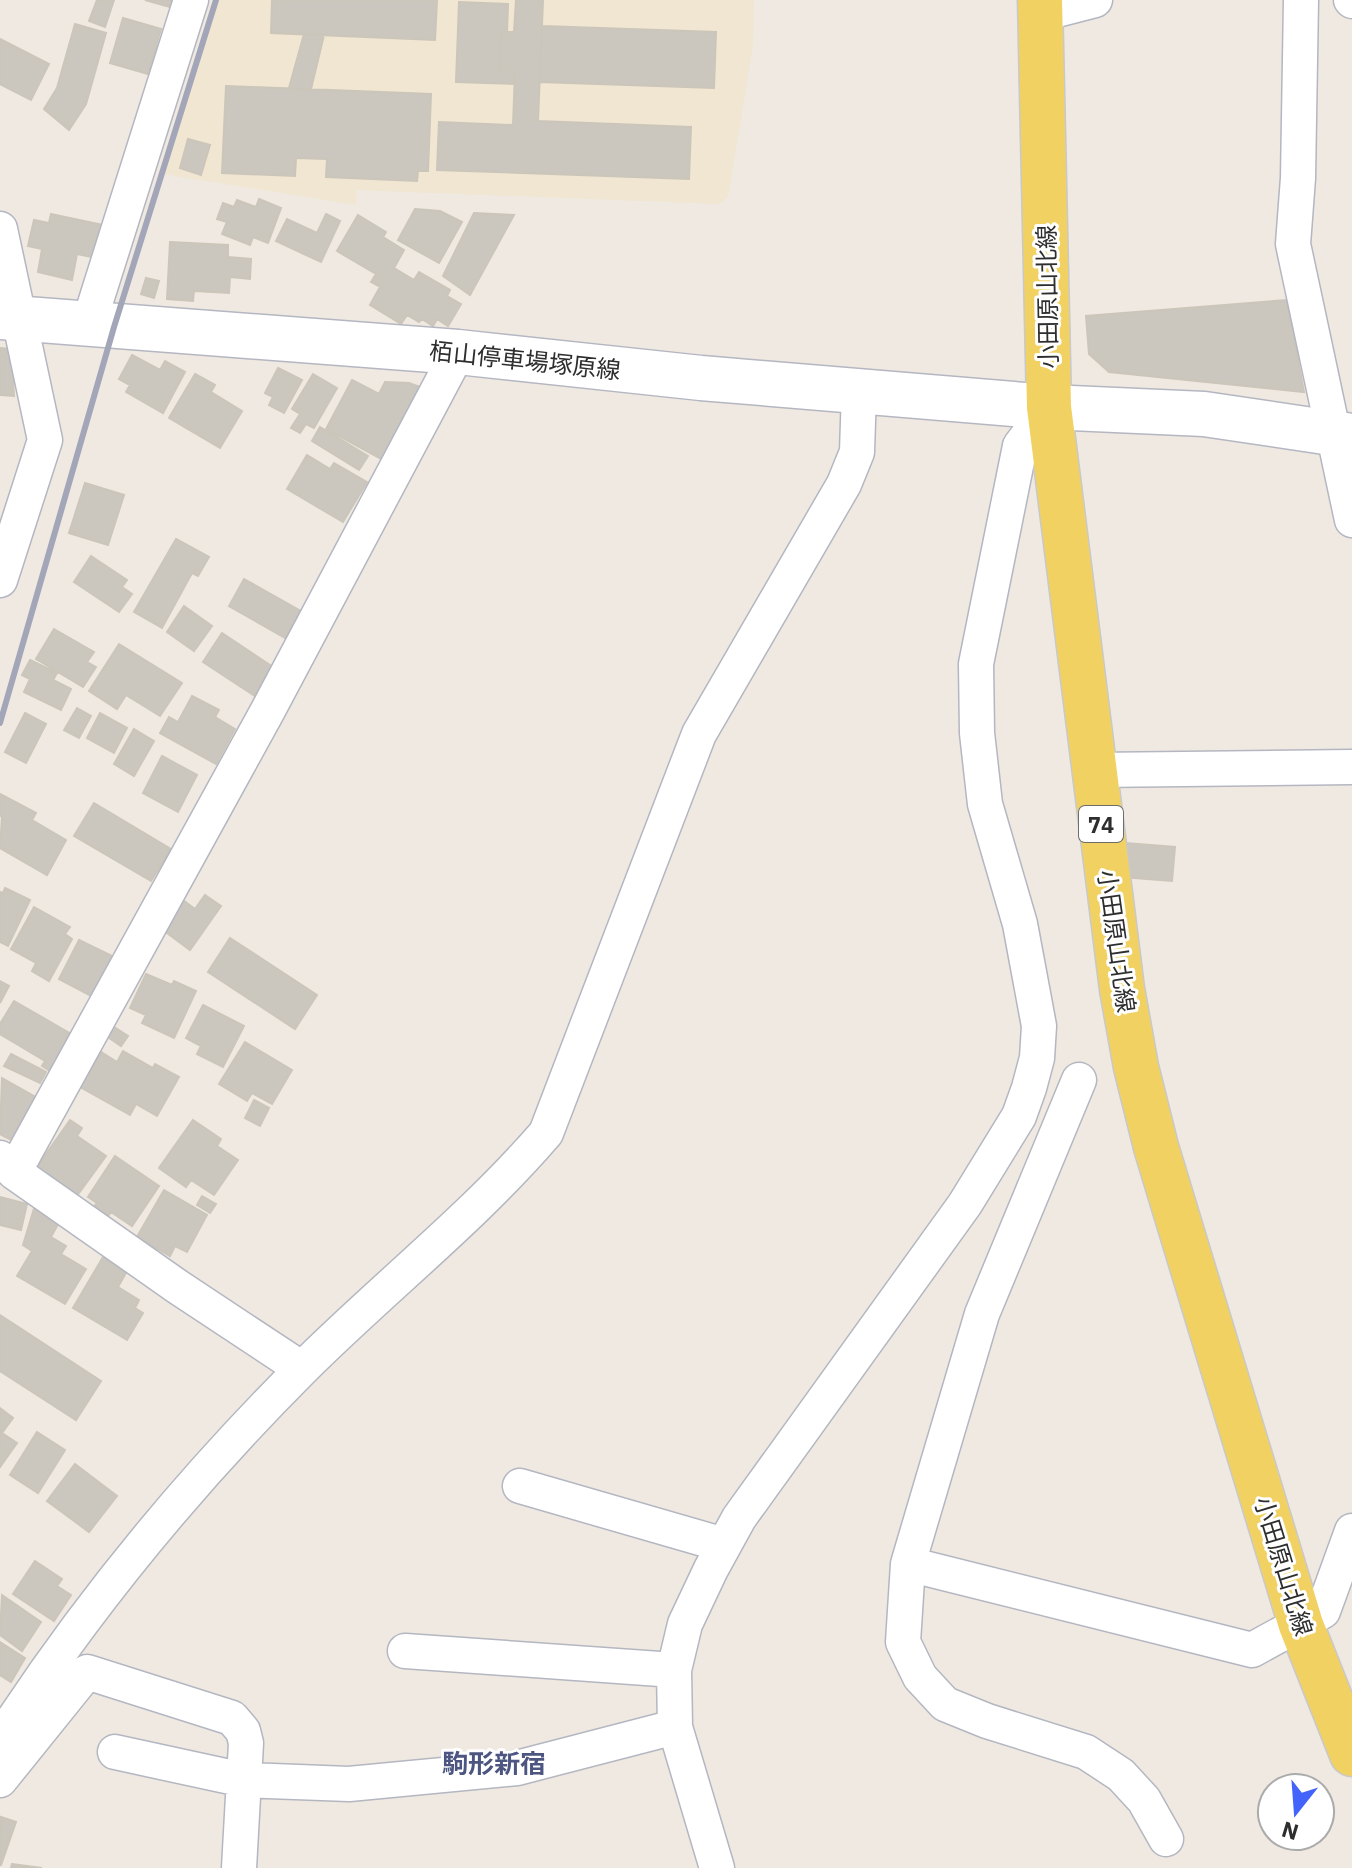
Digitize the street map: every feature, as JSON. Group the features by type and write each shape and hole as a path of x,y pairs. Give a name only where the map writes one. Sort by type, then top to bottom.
{"main road":[{"name":"小田原山北線","path":"1040,7 1049,407 1122,989 1136,1067 1156,1147 1301,1625 1352,1754"},
{"name":"栢山停車場塚原線","path":"10,318 458,352 701,378 1049,407 1204,414 1343,434"}],"street":[{"path":"88,326 191,0"},
{"path":"1040,7 1095,0"},
{"path":"1301,0 1298,178 1293,244 1343,434 1352,520"},
{"path":"0,229 10,318 45,440 0,580"},
{"path":"302,1369 178,1287 7,1165 267,712 458,352"},
{"path":"0,1740 89,1615 173,1511 302,1369 512,1172 546,1133 699,734 844,484 857,452 859,391"},
{"path":"717,1868 675,1727 674,1670 685,1624 739,1518 965,1204 1019,1116 1037,1058 1039,1026 1020,924 985,804 977,733 976,664 1020,446 1049,407"},
{"path":"1095,770 1352,767"},
{"path":"1079,1080 982,1314 908,1564 903,1642 920,1677 945,1704 987,1721 1086,1752 1121,1775 1144,1800 1166,1839"},
{"path":"520,1486 724,1545"},
{"path":"908,1564 1252,1650 1323,1611 1352,1531"},
{"path":"405,1651 674,1670"},
{"path":"0,1780 87,1672 232,1718 243,1731 246,1743 239,1868"},
{"path":"115,1752 244,1780 349,1784 517,1768 675,1727"}],"shaded area":[{"path":"218,0 754,0 753,45 728,197 719,204 356,190 356,205 163,174"}],"building":[{"path":"97,0 114,0 105,27 89,21"},
{"path":"145,0 172,0 170,7"},
{"path":"272,0 437,0 435,40 271,33"},
{"path":"516,0 543,0 538,121 691,127 689,179 437,170 439,122 513,125 515,72 500,72 501,32 514,32"},
{"path":"459,2 508,4 507,32 501,32 500,72 515,72 515,84 456,82"},
{"path":"123,18 161,29 148,74 110,63"},
{"path":"75,24 106,33 86,104 69,130 44,109 57,88"},
{"path":"542,26 716,32 714,88 540,82"},
{"path":"304,34 324,35 311,89 289,88"},
{"path":"0,39 49,64 31,100 0,84"},
{"path":"226,86 431,94 428,171 418,171 417,181 326,177 327,159 296,158 295,176 222,173"},
{"path":"188,139 210,145 201,175 180,168"},
{"path":"259,199 281,208 268,243 253,237 250,245 222,234 227,222 217,219 223,203 234,207 237,200 256,207"},
{"path":"415,209 440,211 462,222 439,263 398,240"},
{"path":"474,213 514,215 470,295 443,276"},
{"path":"51,214 103,225 97,258 77,254 72,280 38,272 42,249 28,246 34,220 49,223"},
{"path":"326,214 340,221 321,262 276,241 287,219 317,233"},
{"path":"358,215 386,232 383,237 404,250 394,268 414,280 419,272 450,290 447,296 461,304 448,326 437,319 433,326 407,315 401,324 370,305 380,287 371,282 376,274 337,251"},
{"path":"170,242 228,245 228,257 251,259 250,279 230,277 229,293 194,291 193,301 167,299"},
{"path":"146,278 159,281 154,298 141,294"},
{"path":"1287,300 1304,392 1109,372 1089,354 1086,316"},
{"path":"0,348 11,349 14,396 0,395"},
{"path":"132,355 160,370 165,361 185,372 163,413 126,392 130,385 119,379"},
{"path":"278,368 302,380 284,413 269,405 273,397 265,393"},
{"path":"195,374 215,385 211,392 242,411 220,448 169,418"},
{"path":"313,374 337,388 314,428 306,424 300,433 291,428 300,414 292,409"},
{"path":"352,380 379,394 385,382 409,383 423,388 383,460 326,429"},
{"path":"320,427 368,456 359,470 312,441"},
{"path":"307,455 330,469 334,463 367,482 343,522 287,489"},
{"path":"85,483 124,495 108,545 69,533"},
{"path":"176,539 209,557 198,576 192,573 162,628 134,612"},
{"path":"91,556 127,580 122,587 132,594 119,612 74,582"},
{"path":"244,579 301,611 285,638 229,606"},
{"path":"184,606 212,626 194,651 167,632"},
{"path":"54,629 94,652 87,662 96,667 83,687 36,659"},
{"path":"222,633 273,667 255,696 203,662"},
{"path":"119,644 182,683 160,716 126,695 117,709 89,691"},
{"path":"30,660 57,673 53,680 71,689 61,710 24,692 30,679 22,675"},
{"path":"192,696 219,710 215,717 235,729 216,764 160,733 169,717 178,722"},
{"path":"77,708 91,716 79,738 64,730"},
{"path":"25,713 46,724 26,763 5,752"},
{"path":"100,713 127,728 114,753 87,738"},
{"path":"134,729 154,741 134,776 114,764"},
{"path":"162,756 197,775 178,812 143,793"},
{"path":"0,794 36,813 32,820 66,840 47,875 0,848"},
{"path":"94,803 171,849 151,881 74,836"},
{"path":"1125,843 1175,847 1172,881 1122,877"},
{"path":"5,888 30,900 8,946 0,942 0,892 3,893"},
{"path":"205,895 221,906 190,950 159,927 180,898 195,909"},
{"path":"34,907 70,927 65,934 72,939 49,981 32,971 36,963 11,949"},
{"path":"230,938 317,995 295,1029 208,972"},
{"path":"79,940 114,957 93,997 59,979"},
{"path":"146,974 196,991 174,1038 142,1023 146,1015 130,1008"},
{"path":"0,981 9,986 0,1003"},
{"path":"14,1001 73,1035 52,1072 42,1066 45,1061 0,1034 0,1024"},
{"path":"203,1005 244,1026 223,1067 197,1054 201,1046 186,1038"},
{"path":"108,1023 128,1036 121,1046 102,1033"},
{"path":"245,1042 292,1070 272,1104 252,1093 247,1101 219,1084"},
{"path":"123,1051 153,1068 155,1064 179,1077 157,1116 136,1104 130,1115 75,1084 83,1070 89,1073 101,1052 117,1062"},
{"path":"11,1054 46,1072 40,1083 4,1066"},
{"path":"2,1078 39,1099 15,1142 0,1134"},
{"path":"254,1100 269,1108 260,1126 245,1118"},
{"path":"70,1120 82,1128 77,1136 106,1156 76,1197 36,1168"},
{"path":"193,1120 221,1139 217,1146 238,1160 214,1195 191,1180 186,1187 159,1168"},
{"path":"115,1156 159,1186 132,1226 111,1212 106,1219 92,1209 97,1203 88,1197"},
{"path":"164,1190 207,1215 187,1252 175,1246 170,1256 137,1237"},
{"path":"202,1196 216,1204 210,1213 197,1205"},
{"path":"0,1197 27,1204 21,1230 0,1225"},
{"path":"36,1202 62,1217 51,1237 66,1246 61,1254 86,1269 65,1304 17,1276 32,1251 23,1245"},
{"path":"103,1257 127,1271 118,1287 139,1300 135,1308 143,1313 127,1340 73,1308"},
{"path":"0,1315 101,1381 76,1420 0,1371"},
{"path":"0,1408 13,1418 2,1433 17,1443 0,1467"},
{"path":"37,1432 65,1450 38,1493 10,1475"},
{"path":"75,1464 117,1496 89,1532 47,1501"},
{"path":"35,1561 62,1579 57,1586 71,1595 54,1621 13,1594"},
{"path":"2,1595 41,1622 22,1651 0,1635"},
{"path":"0,1642 25,1658 11,1682 0,1675"},
{"path":"1,1817 16,1822 0,1865"},
{"path":"12,1864 42,1868 11,1868"}],"railway":[{"path":"0,723 114,327 216,0"}],"district":[{"name":"駒形新宿","path":"494,1763"}]}
